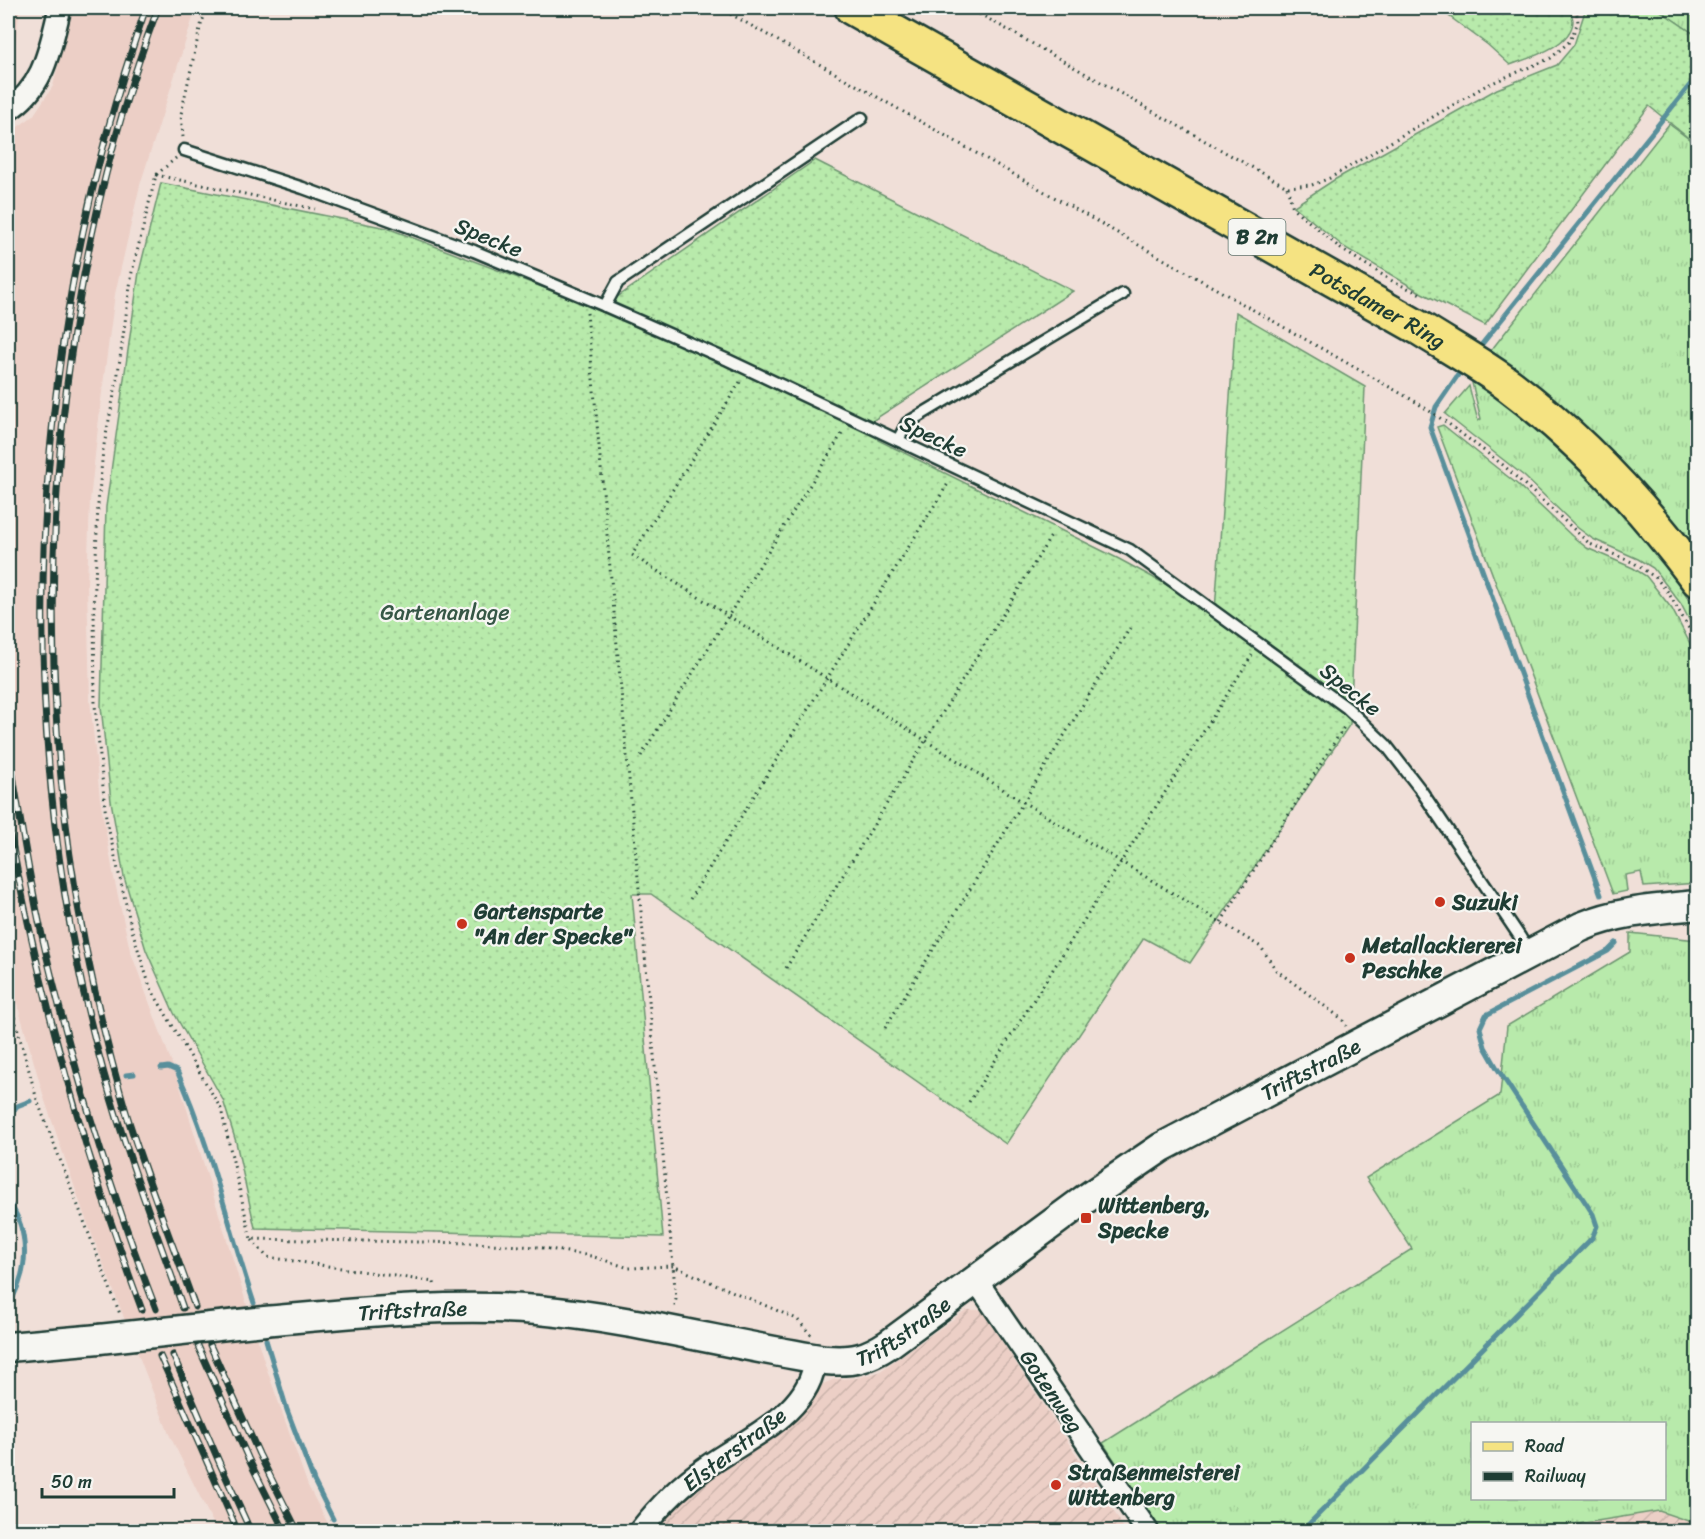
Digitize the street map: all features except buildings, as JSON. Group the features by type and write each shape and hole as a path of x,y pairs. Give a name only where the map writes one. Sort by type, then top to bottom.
{"main road":[{"name":"Potsdamer Ring","path":"852,8 1421,329 1486,369 1531,402 1587,451 1636,501 1698,580"},
{"name":"Triftstraße","path":"8,1347 438,1307 539,1310 670,1330 815,1359 847,1361 868,1357 889,1344 1084,1200 1162,1148 1568,933 1607,917 1637,910 1698,905"}],"street":[{"path":"8,110 26,96 40,76 50,50 60,8"},
{"name":"Gotenweg","path":"976,1280 1148,1532"},
{"name":"Elsterstraße","path":"639,1532 662,1505 704,1468 785,1413 811,1381 815,1359"}],"lane":[{"path":"605,306 618,282 862,118"},
{"name":"Specke","path":"184,150 404,225 474,251 605,306 728,360 1130,550 1347,708 1386,745 1420,789 1529,953"},
{"path":"898,440 907,423 1123,294"}],"path":[{"path":"207,8 200,28 181,114 184,150 156,175 132,272 117,380 103,450 98,504 94,611 95,705 106,818 132,930 150,987 221,1108 251,1239 267,1257 434,1282 438,1307"},
{"path":"720,8 1416,402 1510,470 1590,544 1634,563 1656,578 1668,592 1698,644"},
{"path":"969,8 1287,187 1312,185 1330,177 1485,86 1551,58 1570,41 1578,22 1576,8"},
{"path":"156,175 324,210"},
{"path":"1287,187 1293,208 1341,249 1394,282 1423,295"},
{"path":"585,298 676,1299 670,1330"},
{"path":"740,382 632,555 1023,802 1261,947 1276,970 1342,1019 1358,1044"},
{"path":"641,756 843,432"},
{"path":"690,899 949,482"},
{"path":"786,968 1051,536"},
{"path":"885,1028 1130,627"},
{"path":"969,1102 1252,655"},
{"path":"1221,922 1344,727"},
{"path":"8,994 37,1100 120,1314"},
{"path":"251,1239 486,1243 537,1247 591,1256 629,1268 673,1266 797,1319 814,1339 815,1359"},
{"path":"350,1531 446,1528 563,1532"}],"shaded area":[{"path":"8,8 20,8 13,58 8,69"},
{"path":"72,8 196,8 140,185 115,294 90,501 87,584 90,700 100,799 130,950 178,1080 264,1361 308,1486 332,1531 217,1531 169,1434 84,1214 45,1101 8,972 8,134 33,116 53,86"},
{"path":"966,1310 981,1310 1125,1531 650,1532 667,1512 697,1487 778,1430 823,1384 835,1379 857,1378 879,1372"},
{"path":"1659,1511 1698,1524 1697,1532 1534,1532"}],"green space":[{"path":"1438,8 1569,8 1573,21 1571,30 1558,44 1538,55 1510,65 1488,45"},
{"path":"1586,8 1656,8 1697,36 1697,145 1649,106 1485,325 1422,293 1344,247 1294,206 1334,180 1497,89 1557,65 1574,45"},
{"path":"1656,8 1697,8 1697,36"},
{"path":"1669,124 1697,145 1697,555 1489,353"},
{"name":"Gartenanlage","path":"815,160 1073,291 872,421 878,440 1119,559 1215,611 1236,312 1365,387 1350,724 1190,963 1144,938 1006,1144 651,894 632,894 663,1237 255,1228 236,1142 223,1100 174,1013 146,950 124,877 111,801 101,706 106,507 139,272 161,183 387,228 600,309"},
{"path":"1472,383 1478,384 1533,426 1608,496 1653,549 1690,601 1698,618 1697,635 1681,604 1653,568 1593,539 1578,528 1524,476 1445,414 1469,386 1478,421 1481,419"},
{"path":"1443,425 1517,484 1587,548 1646,576 1672,609 1697,657 1697,883 1644,887 1641,872 1625,875 1627,891 1613,894 1437,427"},
{"path":"1630,933 1697,940 1697,1524 1659,1511 1534,1531 1163,1531 1103,1443 1412,1249 1366,1178 1500,1095 1507,1026 1630,952"}],"waterway":[{"path":"1482,344 1698,75"},
{"path":"1460,372 1436,407 1430,427 1601,895"},
{"path":"1301,1532 1592,1238 1597,1226 1593,1214 1497,1068 1485,1047 1480,1028 1486,1015 1608,951 1616,943"},
{"path":"161,1068 168,1067 177,1071 189,1099 254,1303"},
{"path":"126,1075 134,1074"},
{"path":"8,1118 17,1106 30,1101"},
{"path":"8,1201 21,1226 24,1239 20,1280 8,1305"},
{"path":"266,1340 287,1410 314,1481 333,1519"}],"railway":[{"path":"146,8 106,136 76,268 55,402 44,538 44,674 53,809 73,943 113,1104 183,1308"},
{"path":"158,8 121,118 92,234 71,352 58,473 53,595 56,716 67,834 99,1011 134,1137 195,1307"},
{"path":"8,745 33,894 64,1024 113,1188 156,1309"},
{"path":"8,822 33,946 64,1069 100,1190 142,1310"},
{"path":"210,1345 259,1454 298,1532"},
{"path":"198,1346 248,1458 285,1532"},
{"path":"173,1355 251,1532"},
{"path":"160,1356 238,1532"}],"place":[{"name":"Suzuki","path":"1440,902"},
{"name":"Gartensparte \"An der Specke\"","path":"462,924"},
{"name":"Metallackiererei Peschke","path":"1350,958"},
{"name":"Wittenberg, Specke","path":"1086,1218"},
{"name":"Straßenmeisterei Wittenberg","path":"1056,1485"}]}
